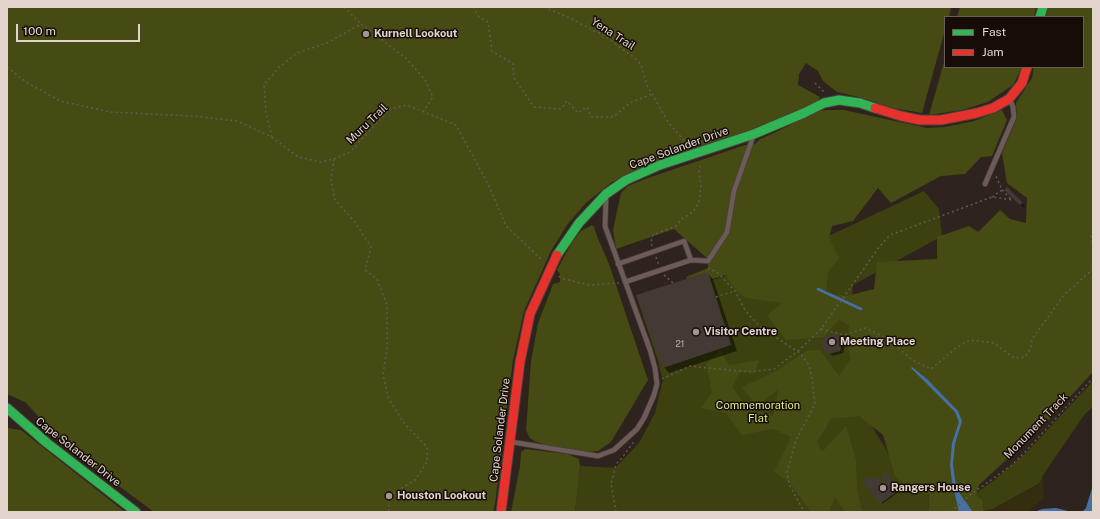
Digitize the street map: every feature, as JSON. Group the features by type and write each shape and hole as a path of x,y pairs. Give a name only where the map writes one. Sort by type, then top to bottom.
{"street":[{"name":"Cape Solander Drive","path":"501,512 520,362 530,314 557,254 579,223 606,194 626,180 660,165 754,134 824,103 839,100 860,103 901,116 920,120 941,120 993,108 1009,99 1022,83 1027,68"},
{"name":"Cape Solander Drive","path":"7,408 47,443 136,512"}],"lane":[{"path":"985,184 994,160 1014,117 1013,107 1009,99"},
{"path":"625,282 691,260 708,261 727,232 734,191 754,134"},
{"path":"510,442 598,456 614,450 637,429 644,418 654,395 657,384 656,368 605,226 606,194"},
{"path":"618,264 684,241 691,260"}],"path":[{"path":"344,7 360,24 408,60 425,80 433,97 423,112"},
{"path":"473,7 479,17 488,22 492,51 513,64 514,78 534,107 561,109 567,102 578,113 587,107 591,116 613,117 630,103 652,94"},
{"name":"Yena Trail","path":"544,7 602,34 636,59 641,65 647,85 668,122 688,145 694,146"},
{"path":"272,137 266,113 264,85 278,68 297,53 327,43 360,24"},
{"name":"Muru Trail","path":"7,67 26,82 60,101 110,112 193,116 236,121 272,137 298,157 320,162 334,159 350,152 390,109 407,105 456,125 488,184 506,226 561,278 589,285 625,282"},
{"path":"334,159 331,181 335,200 355,222 371,247 365,270 378,279 387,305 387,349 383,374 388,397 403,422 427,447 427,462 415,480 389,496 389,512"},
{"path":"673,283 662,273 651,242 653,235 676,226 683,218 692,212 699,202 701,185 699,172 702,160"},
{"path":"992,197 1012,200 1002,190 996,174"},
{"path":"660,380 690,366 749,372 774,370 798,351 821,329 879,247 890,235 992,197 1002,190"},
{"path":"1093,231 1091,235 1093,246"},
{"path":"821,329 843,336 866,328 890,340 912,360 931,369 956,348 970,340 994,343 1014,358 1025,357 1031,348 1032,339 1064,295 1092,270 1093,264"},
{"path":"707,267 717,272 735,291 745,310 760,326 798,351 809,365 815,404 796,440 787,472 788,484 804,512"},
{"path":"716,297 735,291"},
{"name":"Monument Track","path":"951,512 970,495 1012,465 1093,378"},
{"path":"616,512 611,484 616,464 637,437"}],"green space":[{"path":"7,7 951,7 949,16 944,16 944,34 922,113 893,108 859,97 837,92 823,81 818,71 806,63 799,74 798,85 820,97 817,102 786,116 612,182 586,203 567,225 551,251 524,311 513,360 493,512 154,512 62,444 25,402 7,394"},
{"path":"960,7 1036,7 1034,16 957,16"},
{"path":"1048,7 1093,7 1093,372 1044,425 979,485 976,495 983,501 983,512 928,512 929,494 912,492 895,476 883,435 859,416 831,419 817,442 822,452 846,426 856,460 857,490 862,512 845,512 835,497 829,512 811,512 789,482 774,472 791,437 773,429 742,435 726,413 701,408 712,392 706,364 720,350 729,365 759,360 755,373 740,372 732,387 748,409 773,416 778,390 756,406 742,387 776,371 806,351 820,350 839,376 850,360 848,348 849,325 839,320 824,337 786,340 767,315 782,303 746,298 738,293 725,275 691,286 686,277 708,268 708,259 674,229 616,249 613,230 621,193 628,186 648,178 745,145 755,144 760,139 817,111 844,110 927,128 945,127 974,121 1002,110 1007,120 992,156 981,157 965,174 941,176 891,203 878,188 853,221 832,226 829,238 839,258 828,272 826,293 847,296 874,289 877,262 937,259 937,237 969,226 978,232 1000,210 1010,219 1026,223 1027,198 1007,183 1002,153 1017,117 1016,103 1032,78 1034,68 1084,68 1084,16 1046,16"},
{"path":"944,62 944,68 1022,68 1013,85 988,102 962,110 929,115"},
{"name":"Commemoration Flat","path":"924,191 939,209 942,236 853,285 848,348 859,406 912,491 929,493 928,512 575,512 580,466 615,468 639,443 655,413 664,380 639,304 784,257"},
{"path":"592,225 609,264 648,380 611,442 598,451 589,452 546,445 534,441 530,438 526,430 531,361 538,323 553,284 560,282 560,274 557,270 571,244 581,231"},
{"path":"1093,381 1093,407 1085,414 1043,475 1040,483 993,509 984,511 983,501 976,496 976,493 1025,454"},
{"path":"7,428 21,430 125,512 7,512"},
{"path":"525,449 568,454 579,459 580,466 575,512 511,512 520,466 521,452"}],"sand":[{"path":"1043,475 1044,498 1028,512 983,512 993,509 1040,483"}],"water":[{"path":"912,367 927,379 958,411 962,421 955,444 953,464 955,480 960,494 973,512 959,512 952,482 950,465 952,443 959,422 955,412 911,368"},
{"path":"1093,485 1093,512 1082,512 1086,508"},
{"path":"1056,508 1072,512 1034,512 1042,509"}],"building":[{"path":"1007,187 1023,203 1020,205 1004,190"},
{"path":"708,272 731,345 663,368 636,295"},
{"path":"834,334 839,336 843,341 840,351 829,354 822,348 822,340 829,335"},
{"name":"Rangers House","path":"886,472 899,490 880,504 862,480 867,476 870,480 875,477 876,479 879,478 882,483 884,481 881,476"}],"waterway":[{"path":"818,289 861,309"}],"traffic: fast":[{"path":"1040,16 1043,7"},
{"path":"557,255 579,223 606,194 626,180 660,165 754,134 824,103 839,100 860,103 875,108"},
{"path":"7,408 47,443 136,512"}],"traffic: jam":[{"path":"875,108 920,120 941,120 977,113 993,108 1009,99 1022,83 1027,68"},
{"path":"501,512 520,362 530,314 557,255"}],"place":[{"name":"Kurnell Lookout","path":"366,34"},
{"name":"Visitor Centre","path":"696,332"},
{"name":"Meeting Place","path":"832,342"},
{"name":"Rangers House","path":"883,488"},
{"name":"Houston Lookout","path":"389,496"}]}
